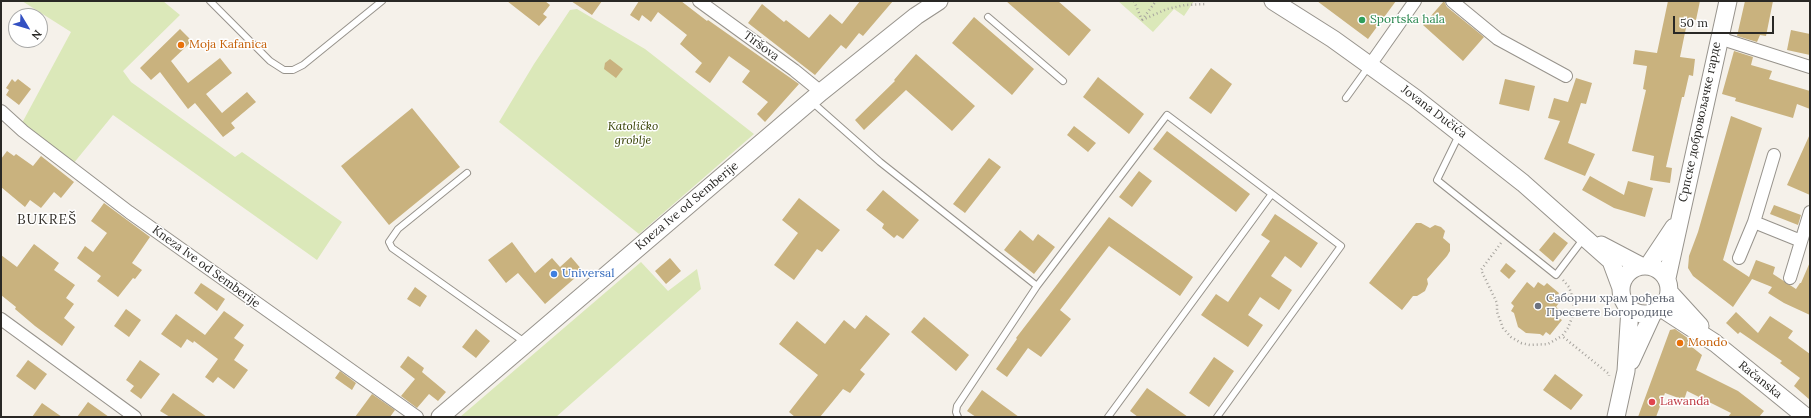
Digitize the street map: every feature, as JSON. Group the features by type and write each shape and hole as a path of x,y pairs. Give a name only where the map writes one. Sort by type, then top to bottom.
{"street":[{"name":"Tiršova","path":"699,1 794,70 816,96"},
{"name":"Kneza Ive od Semberije","path":"440,417 816,96 916,16 939,1"},
{"name":"Jovana Dučića","path":"1273,1 1370,65 1460,131 1585,236"},
{"path":"1370,65 1415,1"},
{"path":"1452,1 1498,39 1566,76"},
{"name":"Српске добровољачке гарде","path":"1668,285 1679,220 1728,1"},
{"path":"1719,38 1810,67"},
{"name":"Kneza Ive od Semberije","path":"1,111 23,131 129,212 417,417"},
{"path":"1739,258 1754,222 1774,155"},
{"path":"1790,278 1810,212"},
{"path":"1621,288 1624,278 1632,270 1645,266 1679,220"},
{"path":"1754,222 1801,240"},
{"path":"1585,236 1645,266 1659,270 1668,285 1715,343"},
{"path":"1585,236 1611,261 1621,288 1622,297 1630,308 1640,313 1657,310 1715,343"},
{"path":"1626,370 1657,310 1667,301 1668,285"},
{"path":"1616,417 1626,370 1630,308"},
{"path":"1,319 135,417"},
{"name":"Račanska","path":"1715,343 1806,417"}],"lane":[{"path":"210,1 270,61 284,70 293,70 303,65 382,1"},
{"path":"988,17 1063,81"},
{"path":"1346,98 1370,65"},
{"path":"816,96 880,162 1038,286"},
{"path":"958,417 956,412 957,406 1038,286 1167,115 1271,195 1341,246 1217,417"},
{"path":"1460,131 1437,180 1556,275 1585,236"},
{"path":"467,173 398,229 388,242 392,248 526,343"},
{"path":"1108,417 1271,195"}],"path":[{"path":"1134,1 1142,20"},
{"path":"1142,20 1156,1"},
{"path":"1142,20 1167,9 1185,5 1206,4"},
{"path":"1506,235 1481,270 1498,303 1498,312 1503,328 1521,343 1530,345 1548,344 1562,336 1568,328 1574,315 1574,302 1569,287 1556,275"},
{"path":"1562,336 1609,374 1609,380"}],"green space":[{"path":"22,1 163,1 180,15 123,71 131,82 235,157 242,152 342,222 317,260 113,115 73,164 22,123 71,32 48,17 48,8 33,8"},
{"path":"1118,1 1194,1 1184,16 1174,9 1153,32"},
{"name":"Katoličko groblje","path":"577,9 645,49 754,134 639,234 499,122 534,64 570,10"},
{"path":"641,262 668,291 697,269 701,289 556,417 460,417"}],"building":[{"path":"507,1 545,1 550,5 543,14 547,17 539,26"},
{"path":"571,1 602,1 592,15"},
{"path":"639,1 681,1 707,21 708,20 799,84 765,122 757,114 768,102 742,82 750,71 729,56 710,83 695,72 702,63 680,44 687,35 658,12 651,22 642,15 639,21 630,15"},
{"path":"860,1 893,1 863,36 859,33 846,49 841,45 815,75 748,23 762,4 784,22 786,20 809,38 830,14 842,24"},
{"path":"1006,1 1058,1 1091,30 1069,56"},
{"name":"Sportska hala","path":"1317,1 1396,1 1368,39"},
{"path":"1444,1 1447,7 1484,37 1463,61 1423,25"},
{"path":"1668,1 1700,1 1696,20 1688,18 1680,57 1695,59 1693,76 1689,75 1684,97 1682,97 1666,167 1672,168 1670,183 1650,180 1654,156 1632,151 1646,90 1643,89 1647,66 1633,64 1635,50 1657,53"},
{"path":"1745,1 1773,1 1766,36 1760,35 1757,42 1737,36"},
{"path":"974,17 1034,69 1012,95 952,43"},
{"path":"180,29 192,41 171,61 188,83 220,58 232,73 206,94 222,113 247,92 256,102 231,123 235,128 223,137 195,103 188,109 160,72 151,80 140,68"},
{"path":"1791,30 1810,34 1810,55 1787,50"},
{"path":"1734,51 1753,57 1751,65 1772,71 1769,79 1810,91 1810,109 1797,104 1793,118 1735,101 1736,98 1722,94"},
{"path":"916,54 975,106 952,131 906,90 864,130 855,120 895,81 894,80"},
{"path":"610,59 623,69 616,78 604,69 605,63"},
{"path":"1211,68 1232,84 1211,114 1189,98"},
{"path":"1098,77 1144,114 1129,134 1083,97"},
{"path":"1576,78 1592,83 1586,104 1581,103 1568,143 1595,154 1585,176 1544,159 1560,121 1548,118 1554,98 1568,102"},
{"path":"12,79 15,82 18,79 31,89 19,105 6,95 9,90 6,88"},
{"path":"1505,79 1535,86 1529,111 1499,104"},
{"path":"412,108 460,167 389,225 341,166"},
{"path":"1731,116 1762,128 1723,260 1749,277 1756,260 1775,267 1773,274 1796,289 1801,283 1810,262 1810,315 1784,303 1768,293 1772,287 1752,279 1733,307 1693,276 1688,268 1689,256 1698,232"},
{"path":"1074,126 1096,143 1088,152 1067,135"},
{"path":"1167,131 1250,194 1236,212 1153,149"},
{"path":"1810,134 1810,195 1787,185"},
{"path":"7,151 14,156 16,154 33,166 41,156 74,182 61,198 54,192 41,208 30,200 25,207 1,187 1,159"},
{"path":"989,158 1001,167 965,213 953,204"},
{"path":"1139,171 1152,181 1132,207 1119,197"},
{"path":"1590,176 1624,195 1628,181 1653,188 1645,217 1614,208 1582,190"},
{"path":"883,190 919,220 903,239 897,235 894,238 882,228 884,224 866,210"},
{"path":"799,198 840,230 822,252 817,249 794,280 774,265 798,233 782,220"},
{"path":"104,203 150,237 132,263 142,270 135,279 133,278 118,297 97,281 101,276 77,258 85,246 93,252 107,233 91,221"},
{"path":"1774,205 1801,215 1798,225 1770,214"},
{"path":"1275,214 1318,243 1301,268 1285,256 1271,276 1292,290 1279,310 1260,297 1248,315 1263,325 1248,347 1201,315 1216,294 1228,302 1270,241 1261,235"},
{"path":"1109,217 1193,277 1180,296 1109,246 1060,310 1071,319 1041,357 1028,348 1007,377 996,369 1017,339 1016,338"},
{"path":"1416,223 1421,223 1430,228 1435,225 1441,227 1445,231 1443,238 1450,244 1450,251 1427,279 1428,284 1425,291 1417,296 1413,296 1402,310 1369,283"},
{"path":"1020,230 1033,241 1038,234 1055,247 1034,274 1004,250"},
{"path":"1554,232 1568,243 1553,262 1539,250"},
{"path":"512,242 535,273 552,258 560,267 571,257 583,271 545,304 518,273 506,283 488,260"},
{"path":"34,244 59,263 54,270 75,285 66,298 74,304 64,318 75,327 62,346 35,326 15,309 16,307 1,295 1,255 17,267"},
{"path":"670,258 681,271 666,284 655,271"},
{"path":"1506,263 1516,271 1509,279 1500,271"},
{"path":"1527,282 1534,288 1538,282 1544,286 1547,283 1559,293 1557,297 1561,300 1556,307 1563,312 1559,318 1562,320 1550,335 1546,332 1543,336 1540,334 1526,333 1518,327 1514,313 1511,311 1514,306 1511,303"},
{"path":"201,283 225,299 217,311 194,293"},
{"path":"415,287 427,296 420,307 407,299"},
{"path":"126,309 141,320 129,337 114,326"},
{"path":"224,311 244,325 234,338 244,345 234,360 248,370 234,389 218,377 213,383 205,377 218,359 194,341 193,343 187,339 181,348 161,334 176,314 205,335"},
{"path":"1736,312 1758,333 1770,316 1793,331 1788,338 1810,354 1810,400 1794,386 1800,378 1780,363 1782,361 1740,332 1738,334 1726,323"},
{"path":"866,315 890,334 860,370 865,374 850,393 843,389 820,417 795,417 789,412 818,375 779,344 797,321 825,344 844,320 855,329"},
{"path":"924,317 969,355 956,371 911,332"},
{"path":"476,329 490,341 476,358 462,347"},
{"path":"1675,329 1689,339 1687,343 1702,355 1696,370 1738,391 1764,411 1759,417 1728,417 1731,413 1687,391 1684,400 1665,393 1656,417 1638,417 1670,330"},
{"path":"408,356 424,368 422,372 446,392 438,401 429,394 417,408 401,396 415,379 400,367"},
{"path":"1214,357 1234,371 1209,407 1189,393"},
{"path":"28,360 47,374 35,390 16,376"},
{"path":"140,360 160,374 141,399 130,391 134,386 126,380"},
{"path":"340,371 356,383 352,390 335,378"},
{"path":"1555,374 1583,395 1571,410 1543,390"},
{"path":"1147,388 1188,417 1138,417 1130,411"},
{"path":"982,390 1019,417 976,417 967,411"},
{"path":"173,393 207,417 170,417 160,411"},
{"path":"372,394 395,410 390,417 355,417"},
{"path":"88,402 109,417 77,417"},
{"path":"42,403 62,417 32,417"}],"place":[{"name":"Sportska hala","path":"1362,20"},
{"name":"Moja Kafanica","path":"181,45"},
{"name":"Universal","path":"554,274"},
{"name":"Саборни храм рођења Пресвете Богородице","path":"1538,306"},
{"name":"Mondo","path":"1680,343"},
{"name":"Lawanda","path":"1652,402"}],"district":[{"name":"BUKREŠ","path":"47,220"}]}
